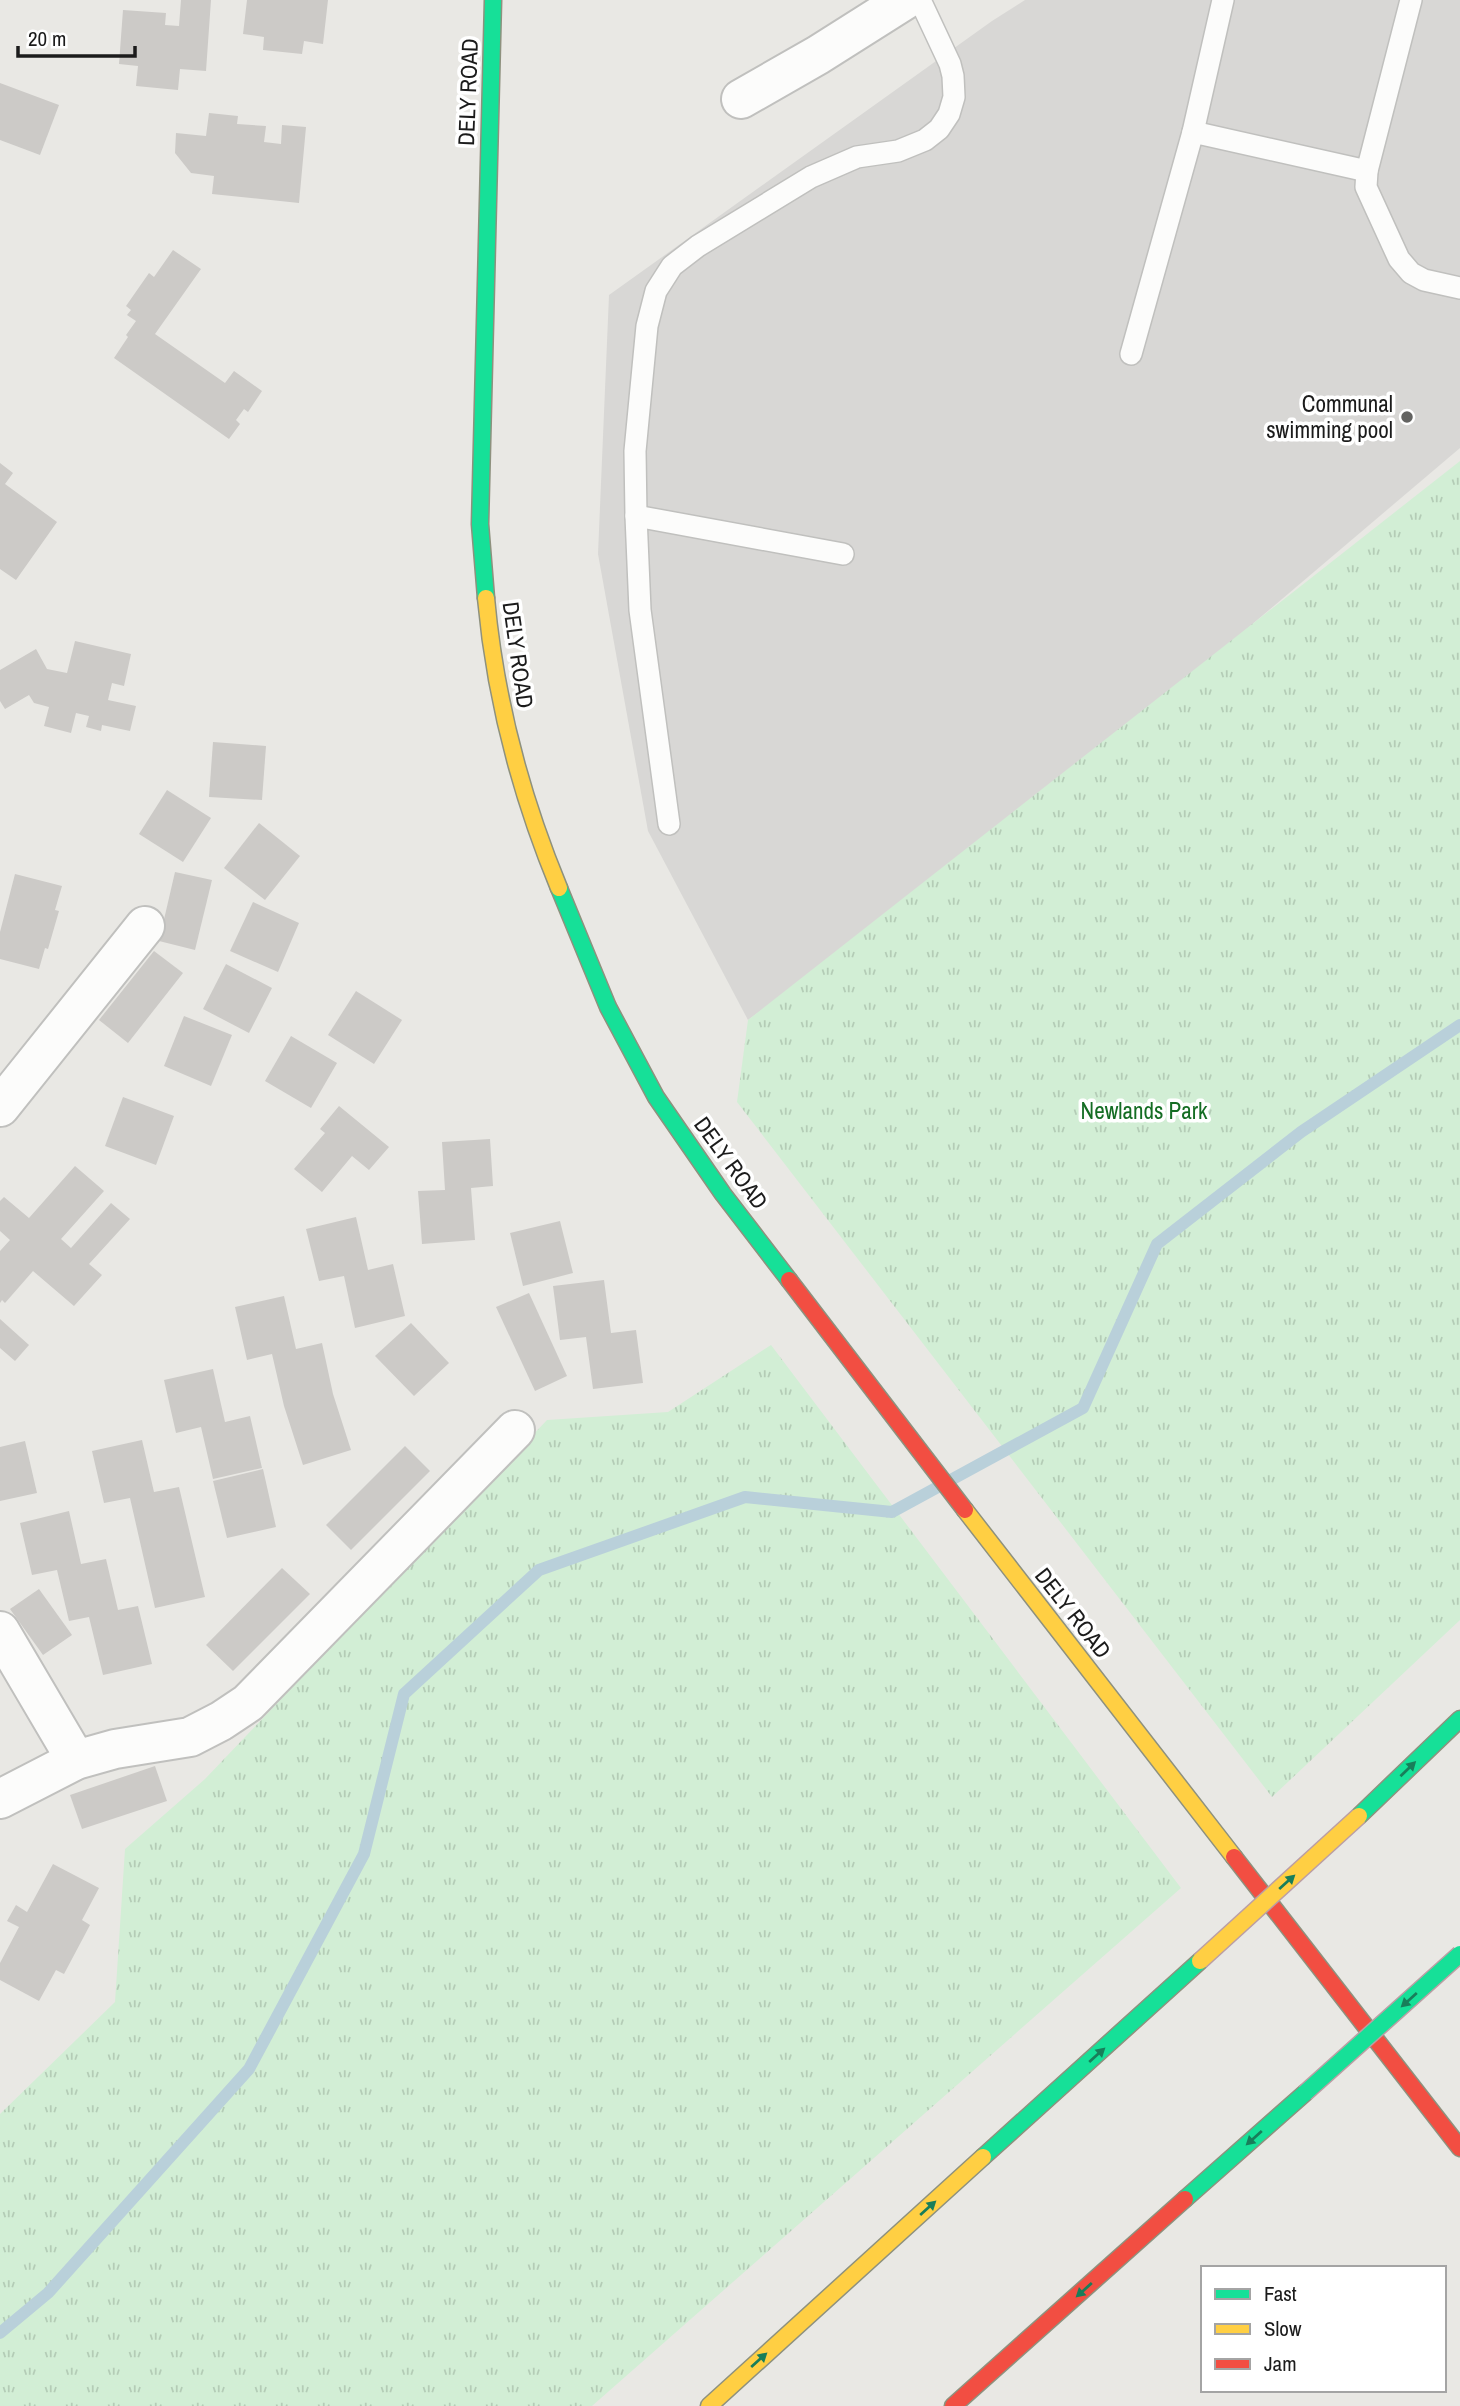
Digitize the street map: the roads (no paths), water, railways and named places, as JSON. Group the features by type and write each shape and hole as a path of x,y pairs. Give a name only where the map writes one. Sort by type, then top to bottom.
{"main road":[{"name":"DELY ROAD","path":"493,0 480,524 489,631 507,732 539,839 608,1007 656,1097 723,1194 1460,2148"},
{"path":"709,2406 1359,1816 1460,1719"},
{"path":"953,2406 1460,1954"}],"street":[{"path":"741,99 818,55 905,0"},
{"path":"0,1107 145,926"},
{"path":"0,1799 76,1760 115,1749 190,1737 248,1703 515,1430"},
{"path":"0,1631 76,1760"}],"lane":[{"path":"669,824 640,610 636,516 635,451 647,326 656,291 672,266 698,246 811,177 857,157 898,151 925,140 939,129 949,114 954,97 953,76 920,0"},
{"path":"1131,354 1193,132 1223,0"},
{"path":"1411,0 1367,171 1366,187 1399,259 1411,273 1424,280 1460,288"},
{"path":"1193,132 1367,171"},
{"path":"636,516 843,554"}],"waterway":[{"path":"0,2333 48,2293 249,2069 364,1854 404,1694 539,1570 745,1497 892,1512 1083,1408 1157,1244 1301,1132 1460,1025"}],"place":[{"name":"Communal swimming pool","path":"1407,417"}],"park label":[{"name":"Newlands Park","path":"1144,1111"}]}
